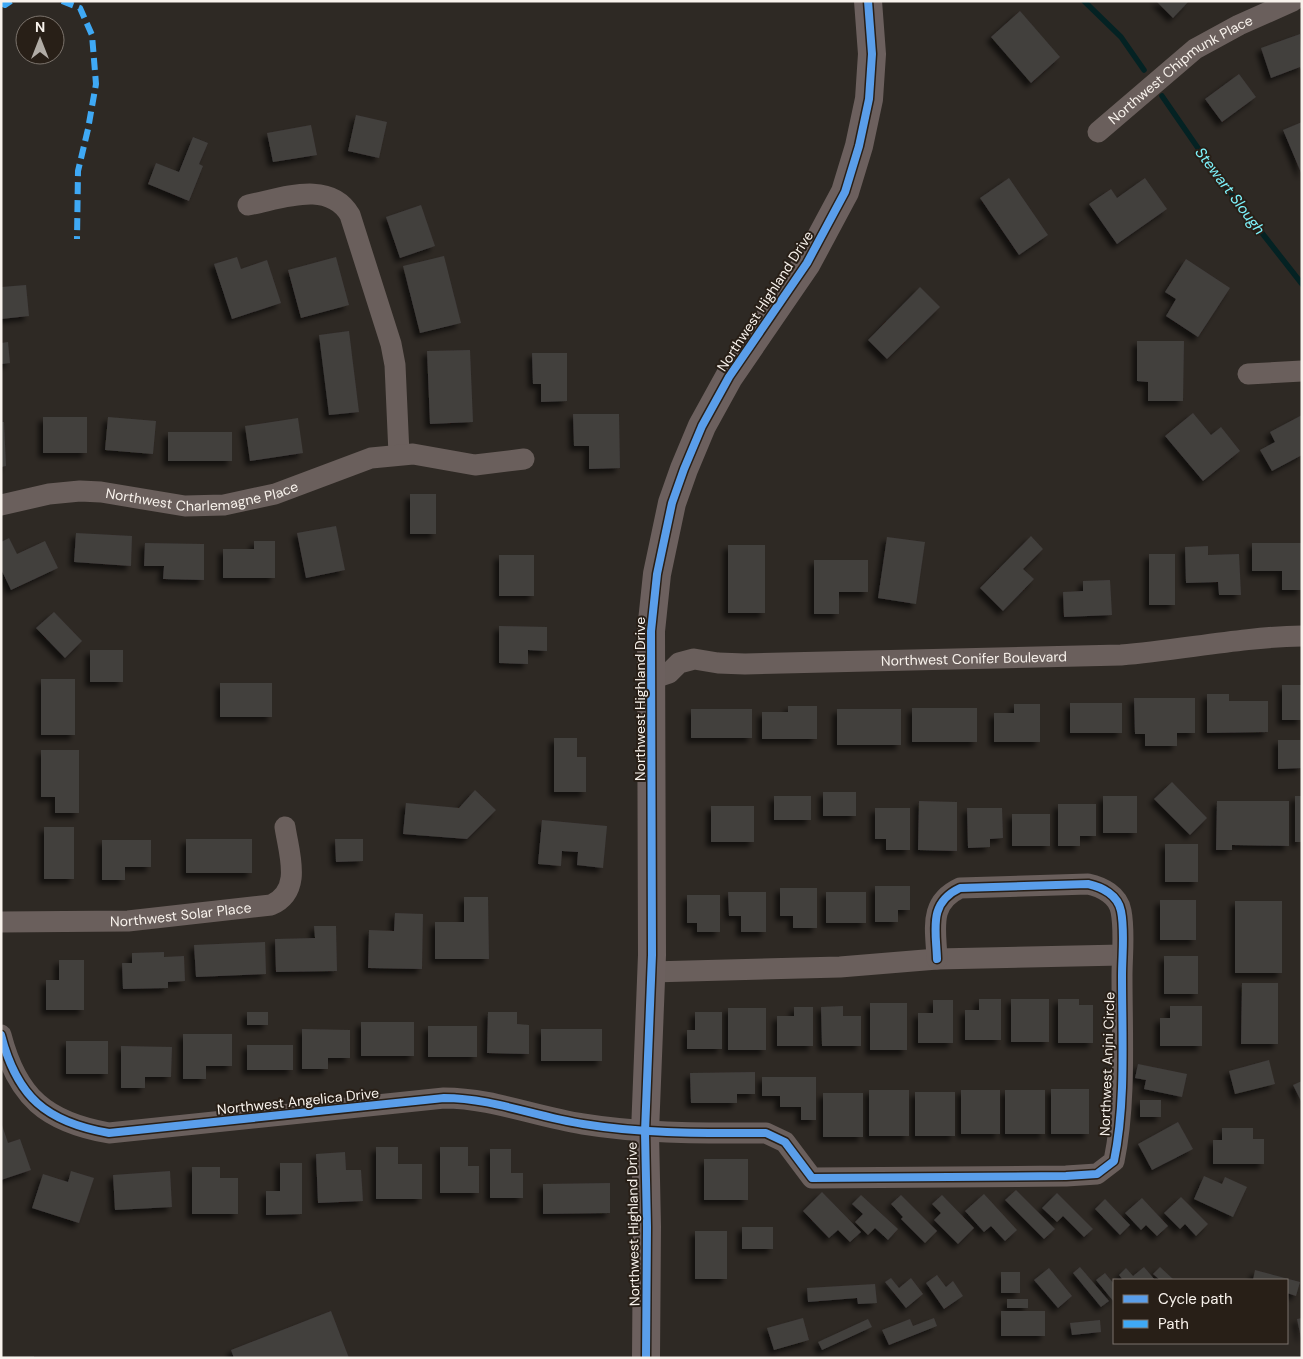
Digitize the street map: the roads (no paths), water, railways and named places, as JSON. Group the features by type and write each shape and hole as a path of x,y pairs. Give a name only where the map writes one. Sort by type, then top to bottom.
{"main road":[{"name":"Northwest Highland Drive","path":"646,1358 647,1227 645,1132 651,972 651,631 657,574 663,538 684,469 702,426 729,377 807,263 828,227 844,192 854,164 869,99 872,54 868,1"}],"street":[{"name":"Northwest Chipmunk Place","path":"1098,132 1195,49 1239,25 1293,1"},
{"path":"248,205 310,194 325,194 338,199 345,206 350,215 391,344 395,365 399,454"},
{"path":"1248,374 1302,371"},
{"name":"Northwest Charlemagne Place","path":"1,505 40,495 80,491 101,492 185,506 224,505 275,494 350,464 399,454 413,454 475,464 524,458"},
{"name":"Northwest Conifer Boulevard","path":"651,680 669,673 680,663 694,659 718,663 1122,654 1164,651 1238,639 1302,636"},
{"name":"Northwest Solar Place","path":"1,922 128,921 271,904 280,901 290,889 291,868 286,827"},
{"name":"Northwest Anjni Circle","path":"645,1132 766,1133 784,1142 812,1178 1066,1176 1097,1174 1114,1162 1117,1145 1123,1056 1122,955 1121,910 1111,894 1098,886 1088,884 970,886 951,892 941,902 935,915 936,959"},
{"path":"651,972 840,967 936,959 1122,955"},
{"name":"Northwest Angelica Drive","path":"1,1035 8,1060 16,1078 37,1104 58,1119 82,1129 109,1133 444,1098 488,1101 582,1124 645,1132"}],"waterway":[{"name":"Stewart Slough","path":"1084,1 1121,37 1144,70"},
{"name":"Stewart Slough","path":"1162,96 1218,177 1302,284"}]}
